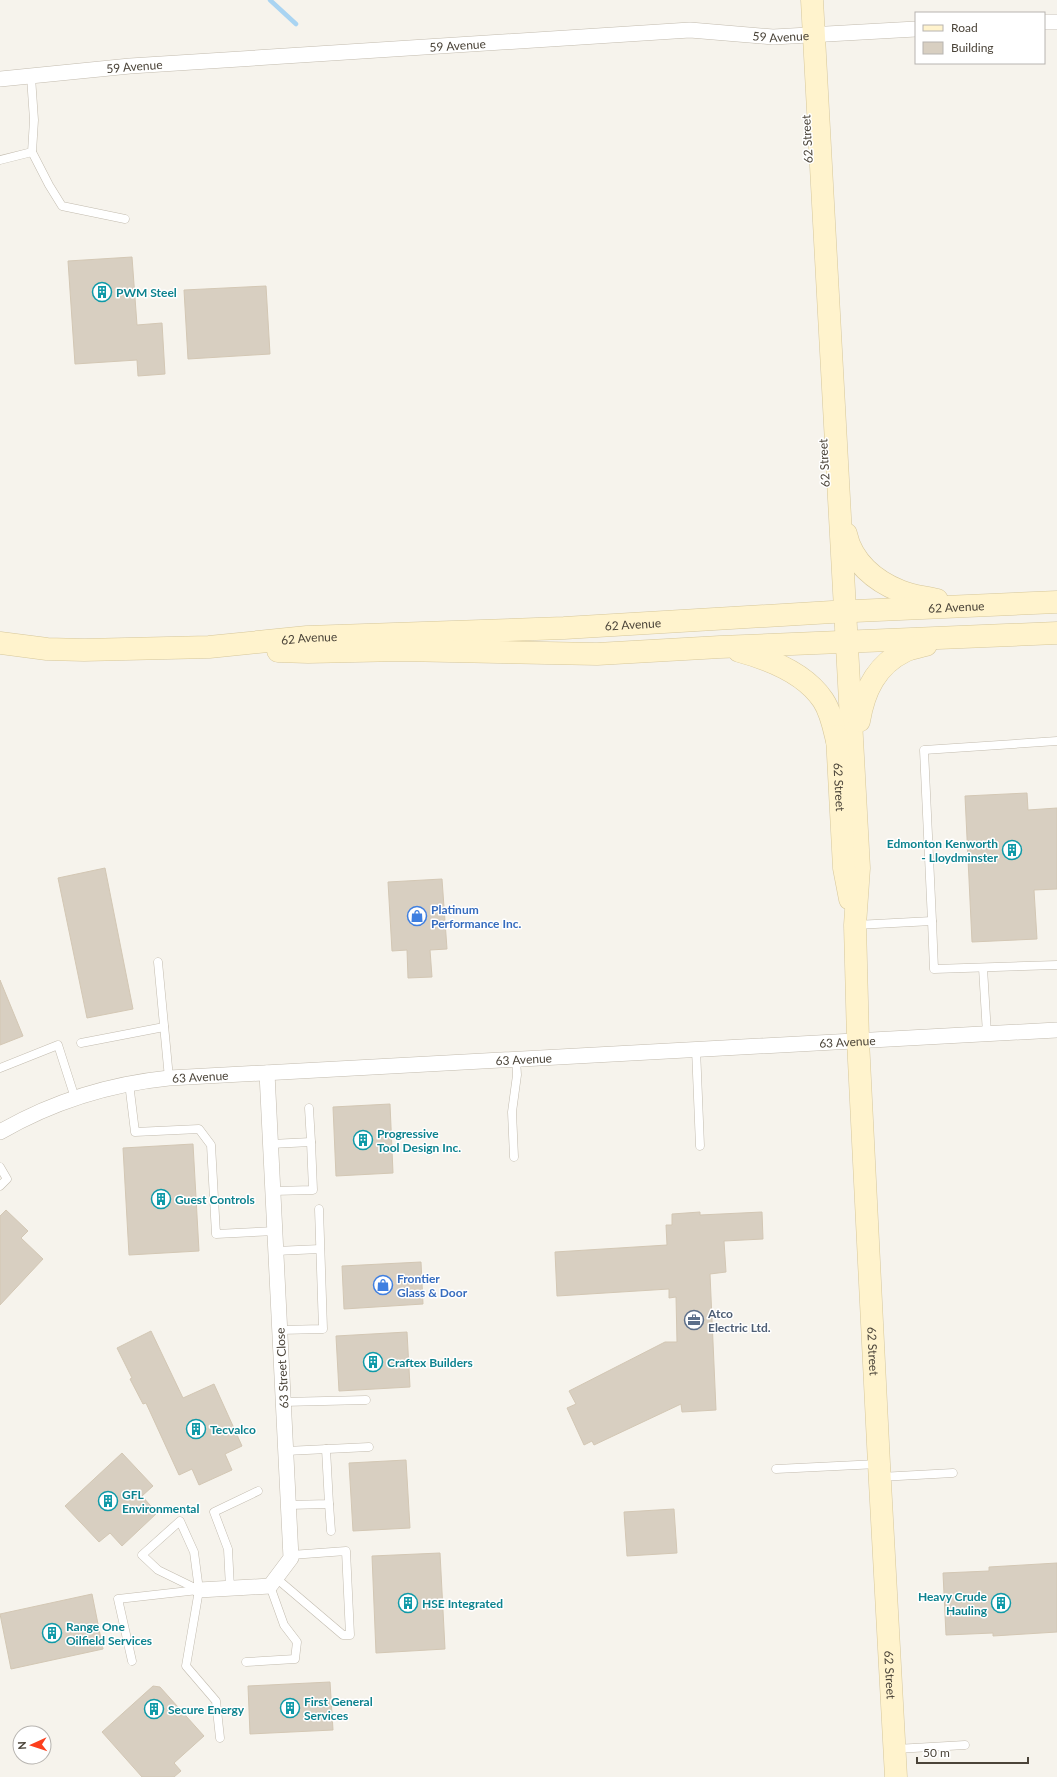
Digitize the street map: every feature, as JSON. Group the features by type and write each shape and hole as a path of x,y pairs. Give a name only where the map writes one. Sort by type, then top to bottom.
{"main road":[{"name":"62 Street","path":"799,0 808,35 838,494 839,612"},
{"name":"62 Street","path":"812,0 808,35 839,612 840,642 838,741 844,868 855,925"},
{"path":"838,494 849,545 858,562 880,581 901,592 961,606"},
{"name":"62 Avenue","path":"209,647 307,637 564,628 839,612 1057,602"},
{"name":"62 Avenue","path":"0,643 47,649 84,650 209,647 308,652 401,650 566,654 1057,633"},
{"path":"854,759 862,704 866,692 876,674 893,658 906,650 958,638"},
{"name":"62 Street","path":"840,642 854,759 860,868 855,925 858,1040 896,1777"},
{"path":"720,647 766,660 803,679 823,700 829,712 838,741"}],"street":[{"path":"1045,22 1057,22"},
{"name":"59 Avenue","path":"0,79 130,66 690,30 773,37 915,29"},
{"name":"63 Avenue","path":"0,1132 29,1117 75,1098 129,1083 169,1078 1057,1030"},
{"name":"63 Street Close","path":"268,1073 291,1555"},
{"path":"199,1590 230,1588 273,1582 291,1558 291,1555"}],"lane":[{"path":"31,77 34,120 32,152 62,206 125,219"},
{"path":"0,160 32,152"},
{"path":"1057,741 924,750 934,969 1057,965"},
{"path":"855,925 932,921"},
{"path":"158,962 169,1078"},
{"path":"983,968 987,1034"},
{"path":"81,1043 164,1027"},
{"path":"0,1068 58,1045 75,1098"},
{"path":"696,1049 700,1146"},
{"path":"514,1157 512,1112 516,1075 516,1059"},
{"path":"129,1083 135,1132 199,1130 211,1145 216,1234 275,1231"},
{"path":"273,1192 313,1190 309,1108"},
{"path":"271,1144 311,1142"},
{"path":"0,1167 7,1179 0,1186"},
{"path":"280,1330 323,1329 319,1209"},
{"path":"276,1251 320,1249"},
{"path":"284,1402 366,1400"},
{"path":"286,1451 369,1447"},
{"path":"326,1449 331,1531"},
{"path":"776,1469 879,1470 954,1473"},
{"path":"230,1588 228,1549 214,1512 258,1491"},
{"path":"288,1505 329,1504"},
{"path":"199,1590 158,1570 142,1555 180,1521 194,1552 199,1590 186,1666 216,1701 220,1738"},
{"path":"273,1582 343,1635 350,1635 346,1551 291,1555"},
{"path":"246,1662 296,1660 296,1642 284,1625 273,1582"},
{"path":"132,1661 118,1599 199,1590"},
{"path":"895,1749 965,1745"}],"building":[{"name":"PWM Steel","path":"132,257 137,325 162,323 165,374 138,376 137,360 75,364 68,261"},
{"path":"266,286 270,354 188,359 184,290"},
{"name":"Edmonton Kenworth - Lloydminster","path":"1027,793 1028,810 1057,808 1057,889 1034,890 1037,939 972,942 965,796"},
{"path":"105,868 133,1009 87,1018 58,878"},
{"name":"Platinum Performance Inc.","path":"442,879 447,949 430,950 432,977 408,978 407,950 392,951 388,882"},
{"path":"0,980 23,1036 0,1045"},
{"name":"Progressive Tool Design Inc.","path":"390,1104 393,1173 336,1176 333,1107"},
{"name":"Guest Controls","path":"193,1144 199,1251 129,1255 123,1148"},
{"path":"6,1210 28,1231 21,1238 43,1259 0,1305 0,1216"},
{"name":"Atco Electric Ltd.","path":"700,1212 700,1215 762,1212 763,1239 724,1241 726,1272 710,1274 716,1410 682,1412 681,1404 594,1445 592,1441 584,1445 567,1408 576,1404 569,1391 665,1342 677,1342 676,1297 669,1298 669,1289 557,1296 555,1252 667,1245 666,1225 672,1225 672,1214"},
{"name":"Frontier Glass & Door","path":"421,1262 423,1304 344,1309 342,1266"},
{"name":"Tecvalco","path":"151,1331 183,1398 214,1384 242,1446 225,1454 232,1470 199,1485 192,1469 179,1475 146,1403 143,1404 130,1379 132,1378 117,1348"},
{"name":"Craftex Builders","path":"407,1332 410,1387 339,1391 336,1336"},
{"name":"GFL Environmental","path":"122,1453 153,1486 142,1496 157,1513 122,1546 110,1533 99,1542 65,1506"},
{"path":"406,1460 410,1528 353,1531 349,1463"},
{"path":"674,1509 677,1553 627,1556 624,1512"},
{"name":"HSE Integrated","path":"440,1553 445,1649 376,1653 372,1556"},
{"name":"Heavy Crude Hauling","path":"1057,1563 1057,1632 993,1636 993,1633 946,1635 943,1573 989,1571 989,1567"},
{"name":"Range One Oilfield Services","path":"92,1594 103,1649 11,1669 0,1614"},
{"name":"First General Services","path":"330,1682 333,1730 250,1734 248,1686"},
{"name":"Secure Energy","path":"153,1686 160,1687 204,1736 174,1763 181,1771 174,1777 142,1777 102,1732"}],"waterway":[{"path":"270,0 296,24"}],"place":[{"name":"PWM Steel","path":"102,292"},
{"name":"Edmonton Kenworth - Lloydminster","path":"1012,850"},
{"name":"Platinum Performance Inc.","path":"417,916"},
{"name":"Progressive Tool Design Inc.","path":"363,1140"},
{"name":"Guest Controls","path":"161,1199"},
{"name":"Frontier Glass & Door","path":"383,1285"},
{"name":"Atco Electric Ltd.","path":"694,1320"},
{"name":"Craftex Builders","path":"373,1362"},
{"name":"Tecvalco","path":"196,1429"},
{"name":"GFL Environmental","path":"108,1501"},
{"name":"HSE Integrated","path":"408,1603"},
{"name":"Heavy Crude Hauling","path":"1001,1603"},
{"name":"Range One Oilfield Services","path":"52,1633"},
{"name":"First General Services","path":"290,1708"},
{"name":"Secure Energy","path":"154,1709"}]}
